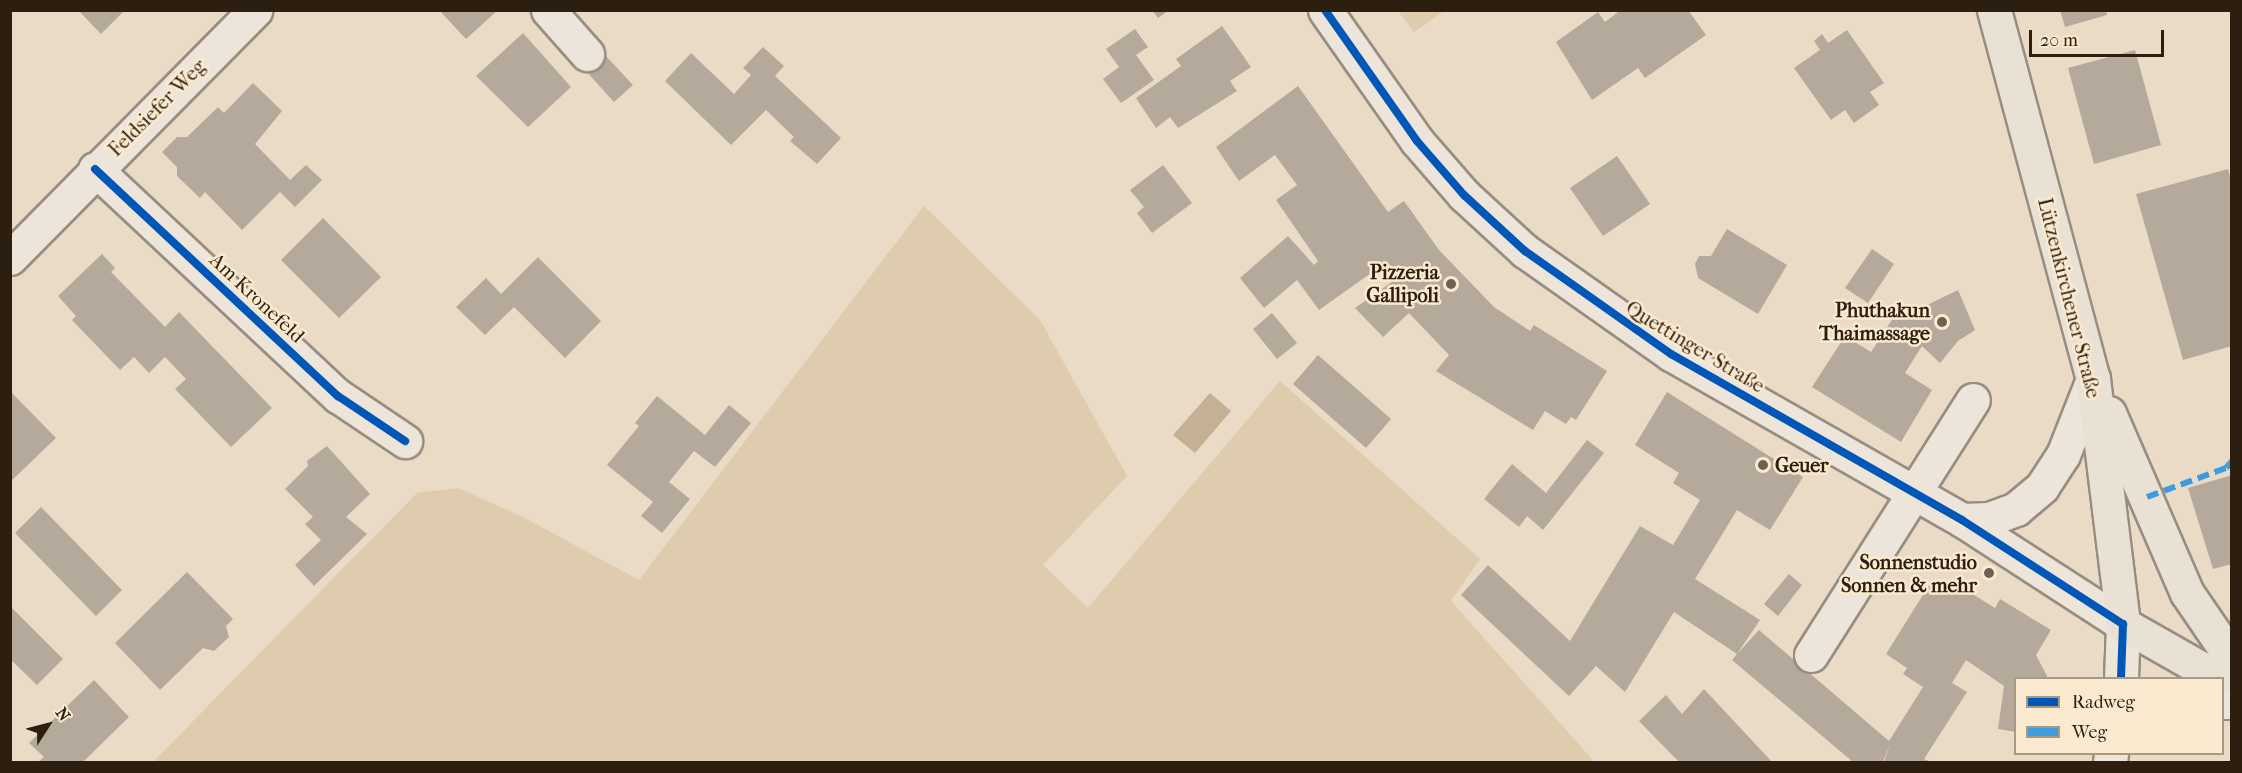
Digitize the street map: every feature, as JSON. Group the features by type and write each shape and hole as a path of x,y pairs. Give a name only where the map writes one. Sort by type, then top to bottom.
{"main road":[{"name":"Lützenkirchener Straße","path":"1994,10 2093,379 2123,624"},
{"path":"2093,379 2187,592 2232,659"},
{"path":"2123,624 2216,677"}],"street":[{"name":"Feldsiefer Weg","path":"10,258 95,169 255,10"},
{"path":"548,10 587,54"},
{"name":"Quettinger Straße","path":"1325,10 1418,141 1464,195 1525,251 1671,354 1962,520 2123,624"},
{"name":"Am Kronefeld","path":"95,169 338,396 405,441"},
{"path":"1962,520 1989,519 2016,509 2042,487 2063,455 2093,379"},
{"path":"1811,655 1973,400"},
{"path":"2121,677 2123,624"}],"shaded area":[{"path":"1398,11 1444,11 1414,32"},
{"path":"924,206 1040,320 1127,476 1043,565 1088,608 1280,381 1480,559 1451,601 1592,759 1589,762 153,762 417,493 458,488 523,517 639,580"},
{"path":"1210,393 1231,411 1195,453 1173,435"}],"building":[{"path":"78,10 125,10 101,34"},
{"path":"439,10 498,10 466,39"},
{"path":"1152,10 1169,10 1158,18"},
{"path":"1621,10 1688,10 1706,35 1645,78 1638,68 1592,100 1556,42 1598,12 1605,22"},
{"path":"2060,10 2106,10 2107,15 2065,27"},
{"path":"1222,26 1251,67 1230,81 1237,91 1178,128 1170,117 1156,128 1136,98 1181,66 1176,59"},
{"path":"1135,29 1148,47 1136,55 1154,80 1121,103 1103,79 1119,67 1106,49"},
{"path":"1847,30 1884,83 1870,92 1879,105 1854,123 1845,110 1831,120 1794,68 1820,50 1814,41 1822,34 1828,43"},
{"path":"523,33 571,87 528,127 476,76"},
{"path":"763,47 784,66 775,76 841,138 817,164 790,141 794,137 766,110 731,145 665,81 691,53 734,94 751,75 743,68"},
{"path":"2135,50 2161,145 2094,164 2068,68"},
{"path":"604,54 633,85 614,102 586,71"},
{"path":"253,83 282,111 255,144 290,180 306,165 322,180 295,207 280,192 242,230 205,192 200,198 177,176 177,167 162,152 177,137 187,137 218,107 224,113"},
{"path":"1298,86 1388,212 1404,201 1439,250 1494,307 1530,331 1534,325 1607,371 1576,420 1571,417 1566,424 1545,411 1533,430 1436,371 1449,355 1409,313 1383,337 1355,308 1396,279 1385,263 1319,310 1297,280 1264,308 1240,278 1288,236 1314,265 1318,261 1276,200 1297,185 1275,155 1239,181 1216,147"},
{"path":"1617,156 1650,204 1603,236 1570,188"},
{"path":"1163,165 1192,203 1152,233 1137,213 1144,207 1130,190"},
{"path":"2228,169 2232,183 2232,346 2183,360 2136,194"},
{"path":"323,218 381,277 339,318 281,260"},
{"path":"1727,229 1787,265 1758,314 1698,278 1695,264 1699,256 1711,256"},
{"path":"1872,249 1894,264 1868,303 1845,288"},
{"path":"102,254 115,268 111,272 165,327 179,312 272,408 231,447 175,389 186,379 165,357 149,373 134,357 120,370 72,320 76,316 58,296"},
{"path":"538,257 601,321 565,358 514,307 485,335 456,307 486,278 501,294"},
{"path":"1958,290 1975,330 1958,341 1940,363 1922,346 1905,373 1932,390 1901,442 1812,387 1845,336 1871,352 1901,306 1918,316 1925,306"},
{"path":"1272,313 1297,343 1277,359 1253,329"},
{"path":"1318,355 1391,419 1366,448 1293,384"},
{"path":"10,391 56,438 10,482"},
{"path":"1667,392 1803,477 1770,530 1737,510 1695,579 1760,620 1737,654 1674,612 1625,692 1596,666 1569,696 1461,595 1488,565 1570,641 1640,526 1673,545 1700,500 1673,483 1679,473 1635,445"},
{"path":"657,396 705,435 729,405 751,423 715,467 694,451 669,482 690,499 662,533 641,516 653,502 607,465 639,426 635,423"},
{"path":"1587,440 1604,453 1543,530 1527,516 1519,527 1484,499 1512,464 1546,493"},
{"path":"327,446 370,494 346,517 367,534 314,586 295,565 321,540 305,524 313,517 285,489 308,466 307,461"},
{"path":"2232,475 2232,564 2213,569 2188,488"},
{"path":"41,507 122,590 96,616 15,533"},
{"path":"187,572 233,619 226,626 229,637 214,651 203,648 160,690 115,643"},
{"path":"1789,574 1802,585 1778,616 1764,604"},
{"path":"1931,582 1952,595 1958,585 1995,608 2000,599 2051,630 2036,655 2047,677 2014,677 2014,732 1998,729 2004,686 1966,660 1952,683 1967,692 1924,759 1931,762 1884,762 1891,742 1883,762 1853,762 1732,660 1759,630 1889,741 1923,687 1903,674 1907,668 1886,654"},
{"path":"10,606 63,659 37,685 10,659"},
{"path":"94,680 129,717 83,762 38,762 44,757 29,743"},
{"path":"1704,689 1772,762 1679,762 1639,721 1666,695 1682,714"}],"marked path":[{"path":"2147,497 2226,468 2232,461"}],"cycle path":[{"path":"1325,10 1417,141 1464,195 1525,251 1671,354 1962,520 2123,624 2121,677"},
{"path":"95,169 338,396 405,441"}],"place":[{"name":"Pizzeria Gallipoli","path":"1451,284"},
{"name":"Phuthakun Thaimassage","path":"1942,322"},
{"name":"Geuer","path":"1763,465"},
{"name":"Sonnenstudio Sonnen & mehr","path":"1989,573"}]}
